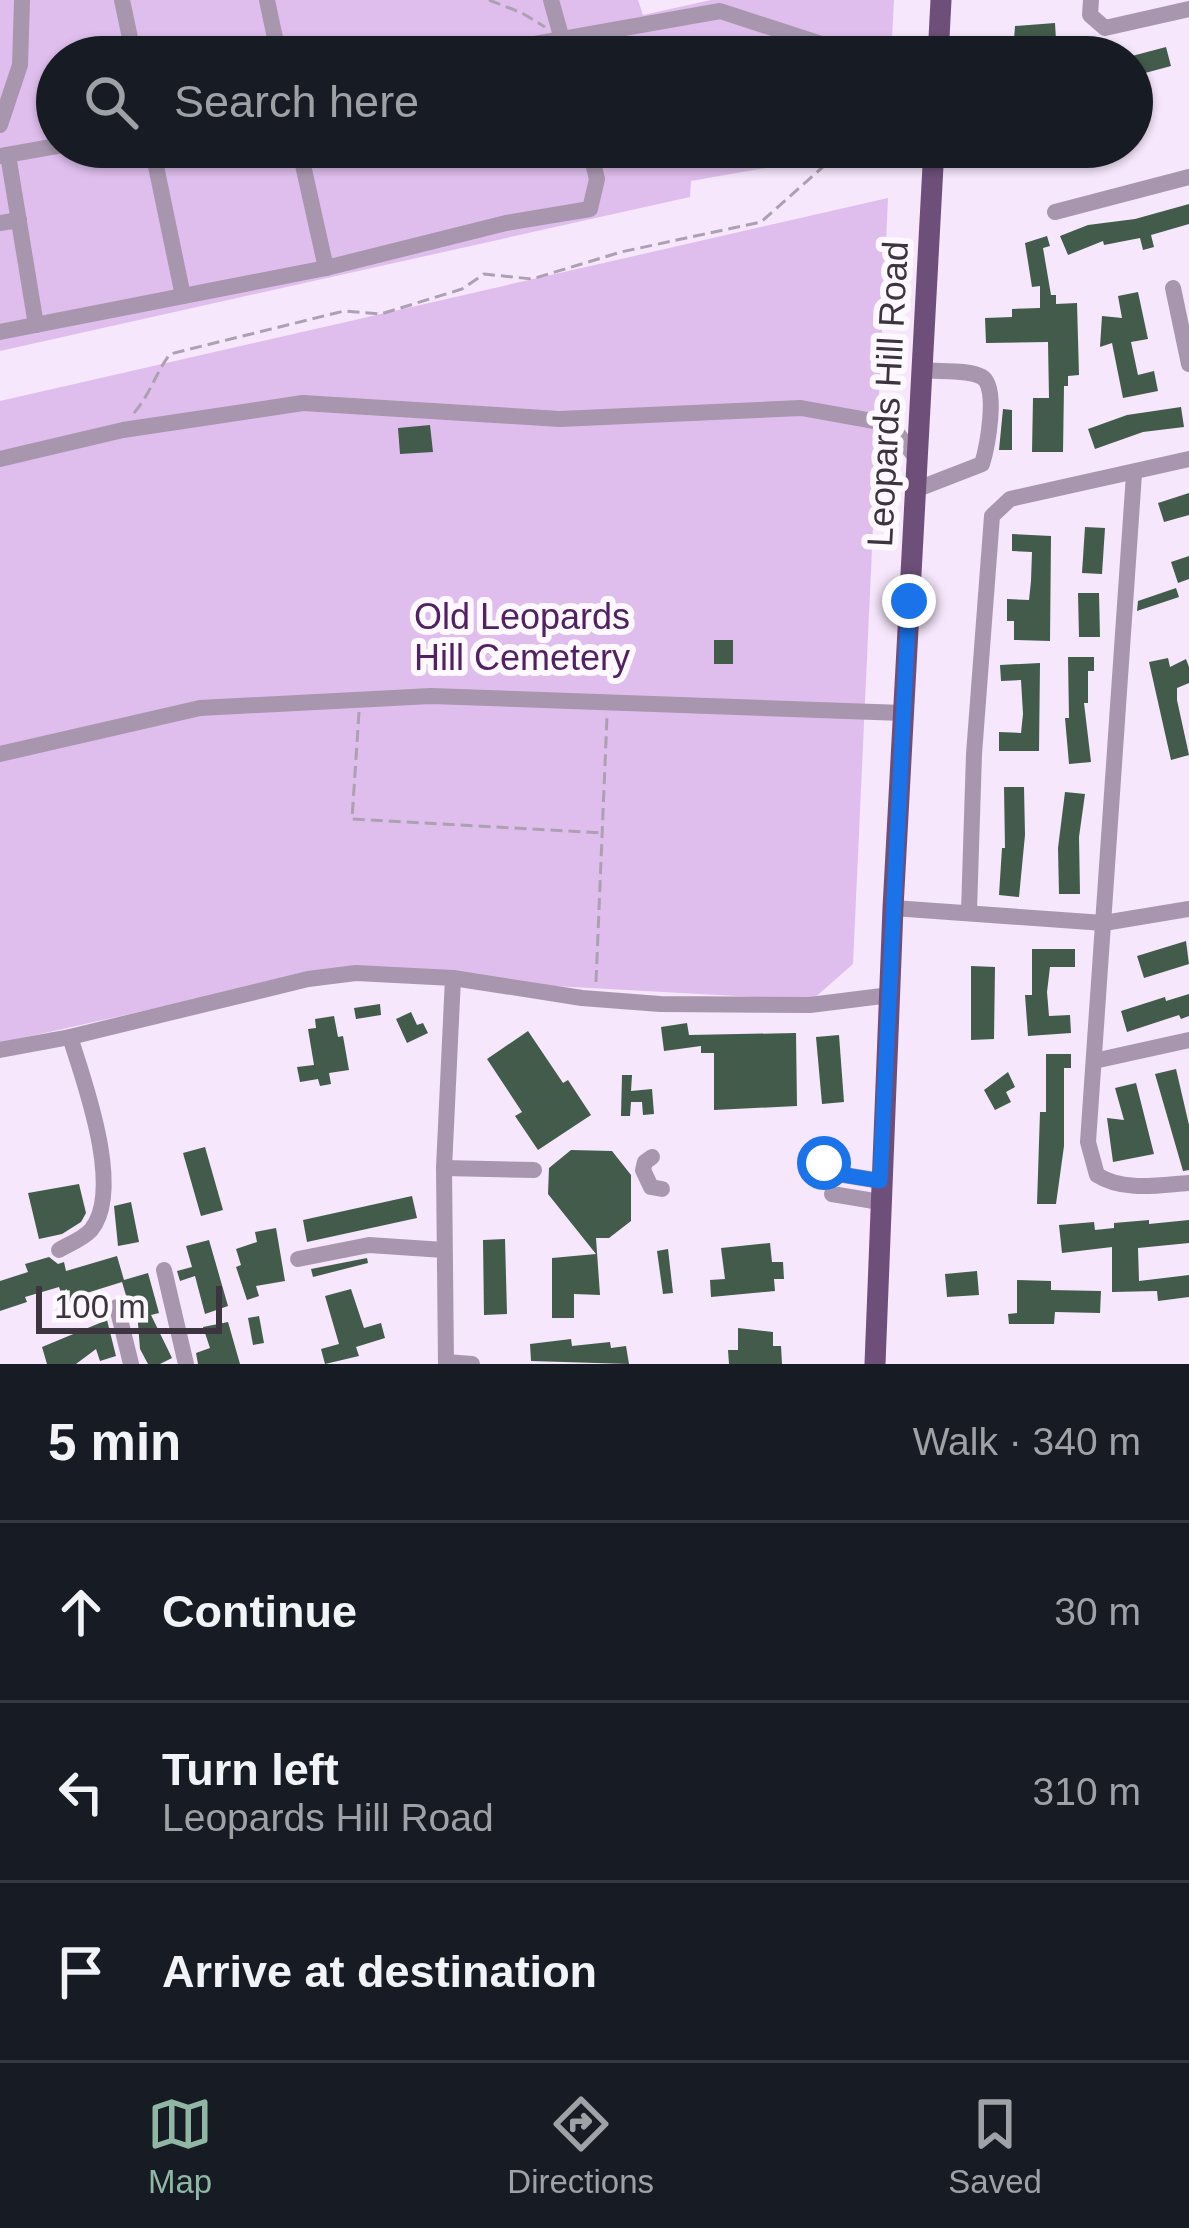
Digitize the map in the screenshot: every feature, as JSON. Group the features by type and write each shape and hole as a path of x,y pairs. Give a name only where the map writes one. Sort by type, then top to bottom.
{"main road":[{"path":"939,36 941,0"},
{"name":"Leopards Hill Road","path":"875,1364 893,908 933,168"}],"street":[{"path":"0,125 20,65 22,0"},
{"path":"122,0 130,36"},
{"path":"267,0 275,36"},
{"path":"551,0 561,36"},
{"path":"1091,0 1090,15 1105,28 1189,9"},
{"path":"573,36 719,10 798,36"},
{"path":"36,150 4,156 9,222 36,325"},
{"path":"156,168 182,296"},
{"path":"303,168 326,268"},
{"path":"0,332 326,268 506,223 590,209 597,179 594,168"},
{"path":"1055,212 1189,178"},
{"path":"1173,288 1189,364"},
{"path":"915,490 982,464 992,397 991,386 981,376 922,370"},
{"path":"0,459 124,430 303,403 560,419 801,408 890,424 917,459"},
{"path":"968,911 992,516 1010,499 1189,459"},
{"path":"1134,474 1088,1142 1097,1175 1127,1186 1189,1183"},
{"path":"0,754 200,708 431,696 903,713"},
{"path":"893,908 1104,923 1189,909"},
{"path":"0,1050 308,979 356,973 453,978 595,999 764,1006 890,995"},
{"path":"453,978 444,1168 446,1363 472,1364"},
{"path":"59,1250 88,1233 96,1222 105,1184 93,1116 70,1037"},
{"path":"1094,1061 1189,1040"},
{"path":"652,1157 644,1162 643,1170 651,1187 662,1189"},
{"path":"824,1163 880,1191"},
{"path":"444,1168 534,1170"},
{"path":"832,1194 880,1191"},
{"path":"298,1259 369,1245 443,1250"},
{"path":"164,1270 186,1364"},
{"path":"117,1307 131,1364"}],"path":[{"path":"488,0 523,13 559,36"},
{"path":"124,430 155,386 156,372 170,354 344,311 381,314 462,289 484,274 532,279 621,252 761,222 822,168"},
{"path":"360,700 352,819 603,833"},
{"path":"595,999 608,703"}],"green space":[{"path":"0,0 638,0 643,15 711,0 894,0 892,36 36,36 36,168 766,168 691,181 690,197 0,351"},
{"name":"Old Leopards Hill Cemetery","path":"888,198 853,964 812,1000 313,973 0,1043 0,401"}],"building":[{"path":"1055,23 1056,36 1014,36 1015,26"},
{"path":"1166,47 1171,66 1153,71 1153,50"},
{"path":"1189,204 1189,224 1151,235 1154,247 1143,250 1140,238 1104,245 1103,241 1068,255 1060,236 1088,225 1135,219"},
{"path":"1047,236 1050,246 1043,248 1051,295 1056,295 1056,304 1077,303 1079,375 1068,376 1068,386 1064,386 1063,452 1032,452 1033,398 1049,398 1048,342 986,343 985,318 1012,317 1012,309 1040,308 1040,286 1032,287 1025,243"},
{"path":"1138,292 1148,339 1131,342 1138,375 1154,371 1158,391 1123,398 1112,343 1100,347 1102,316 1122,318 1118,296"},
{"path":"1181,407 1184,427 1143,432 1095,449 1088,429 1127,415"},
{"path":"1003,409 1012,410 1012,450 999,450"},
{"path":"430,425 433,452 400,454 398,428"},
{"path":"1189,493 1189,515 1164,522 1158,503"},
{"path":"1085,527 1105,528 1102,574 1082,573"},
{"path":"1012,534 1051,536 1050,641 1014,640 1014,621 1007,621 1007,599 1029,600 1031,581 1032,552 1012,551"},
{"path":"1189,556 1189,579 1178,583 1171,562"},
{"path":"1176,588 1179,597 1137,611 1138,601"},
{"path":"1078,593 1099,593 1100,637 1079,637"},
{"path":"714,640 733,640 733,664 714,664"},
{"path":"1068,657 1094,657 1094,671 1088,671 1088,703 1084,703 1091,762 1069,764"},
{"path":"1168,658 1170,667 1186,659 1189,667 1189,683 1177,688 1177,700 1189,755 1171,760 1149,662"},
{"path":"1040,663 1039,751 999,751 999,732 1021,733 1023,714 1021,680 1001,681 1000,665"},
{"path":"1004,787 1024,787 1019,897 999,895 1005,848"},
{"path":"1065,792 1085,794 1079,837 1080,894 1059,894 1058,848"},
{"path":"1186,941 1189,964 1144,978 1137,956"},
{"path":"1032,949 1075,949 1075,967 1050,967 1047,992 1049,1016 1070,1015 1071,1033 1028,1036 1025,995 1032,995"},
{"path":"971,966 995,967 994,1039 971,1040"},
{"path":"1189,994 1189,1016 1127,1032 1121,1011"},
{"path":"380,1004 381,1015 356,1019 354,1008"},
{"path":"411,1012 428,1033 407,1043 396,1019"},
{"path":"334,1016 349,1070 329,1073 331,1084 320,1086 318,1079 300,1082 297,1067 314,1065 308,1029 316,1028 315,1019"},
{"path":"687,1023 689,1035 796,1033 797,1106 714,1110 714,1053 701,1053 701,1046 664,1051 661,1027"},
{"path":"528,1031 591,1115 538,1150 515,1116 522,1112 487,1059"},
{"path":"839,1035 844,1102 822,1104 816,1037"},
{"path":"1046,1054 1071,1054 1071,1068 1064,1068 1064,1146 1056,1204 1037,1204"},
{"path":"1176,1069 1189,1125 1189,1170 1183,1171 1155,1074"},
{"path":"1008,1072 1015,1087 1006,1092 1011,1102 995,1110 984,1090"},
{"path":"622,1075 632,1075 631,1091 652,1089 654,1114 643,1115 642,1102 631,1102 630,1116 621,1116"},
{"path":"1136,1083 1154,1154 1113,1162 1107,1118 1124,1120 1115,1088"},
{"path":"205,1147 223,1210 201,1216 183,1153"},
{"path":"571,1150 612,1151 631,1175 631,1221 609,1238 596,1238 600,1295 574,1294 574,1318 552,1318 552,1258 596,1254 548,1194 549,1168"},
{"path":"79,1184 86,1213 81,1222 62,1234 39,1239 28,1193"},
{"path":"412,1196 417,1218 307,1242 303,1220"},
{"path":"131,1202 139,1242 118,1246 114,1206"},
{"path":"1149,1220 1149,1224 1189,1220 1189,1243 1138,1248 1139,1281 1189,1275 1189,1297 1158,1301 1157,1291 1112,1292 1112,1247 1062,1253 1059,1225 1094,1222 1095,1230"},
{"path":"276,1228 285,1281 256,1286 259,1296 247,1300 236,1267 241,1265 236,1249 257,1242 255,1232"},
{"path":"505,1239 507,1314 484,1315 483,1240"},
{"path":"209,1240 228,1306 205,1314 195,1276 180,1281 177,1271 192,1267 186,1246"},
{"path":"770,1243 772,1262 783,1262 784,1279 774,1279 775,1291 711,1297 710,1280 725,1279 721,1248"},
{"path":"668,1249 673,1293 663,1294 657,1251"},
{"path":"117,1256 124,1280 148,1273 159,1313 151,1315 172,1358 160,1364 148,1364 140,1349 137,1311 131,1312 122,1282 77,1296 80,1304 67,1309 59,1287 0,1311 0,1281 28,1272 25,1264 49,1257 58,1264 64,1262 66,1271"},
{"path":"367,1258 368,1263 313,1277 311,1269"},
{"path":"977,1271 979,1295 947,1297 945,1274"},
{"path":"1017,1280 1051,1281 1051,1290 1101,1291 1100,1313 1055,1312 1054,1324 1009,1324 1008,1314 1017,1313"},
{"path":"351,1289 364,1328 381,1323 385,1338 356,1347 359,1356 325,1364 321,1349 339,1344 325,1296"},
{"path":"259,1316 264,1343 253,1345 248,1318"},
{"path":"107,1320 116,1356 100,1361 96,1349 76,1364 47,1364 42,1347"},
{"path":"228,1322 240,1364 198,1364 196,1353 210,1348 203,1327"},
{"path":"738,1328 773,1332 773,1346 781,1346 782,1364 729,1364 728,1350 738,1350"},
{"path":"571,1339 572,1346 610,1342 611,1348 626,1346 629,1364 531,1361 530,1344"}],"route":[{"path":"824,1163 844,1175 880,1181 909,601"}]}
